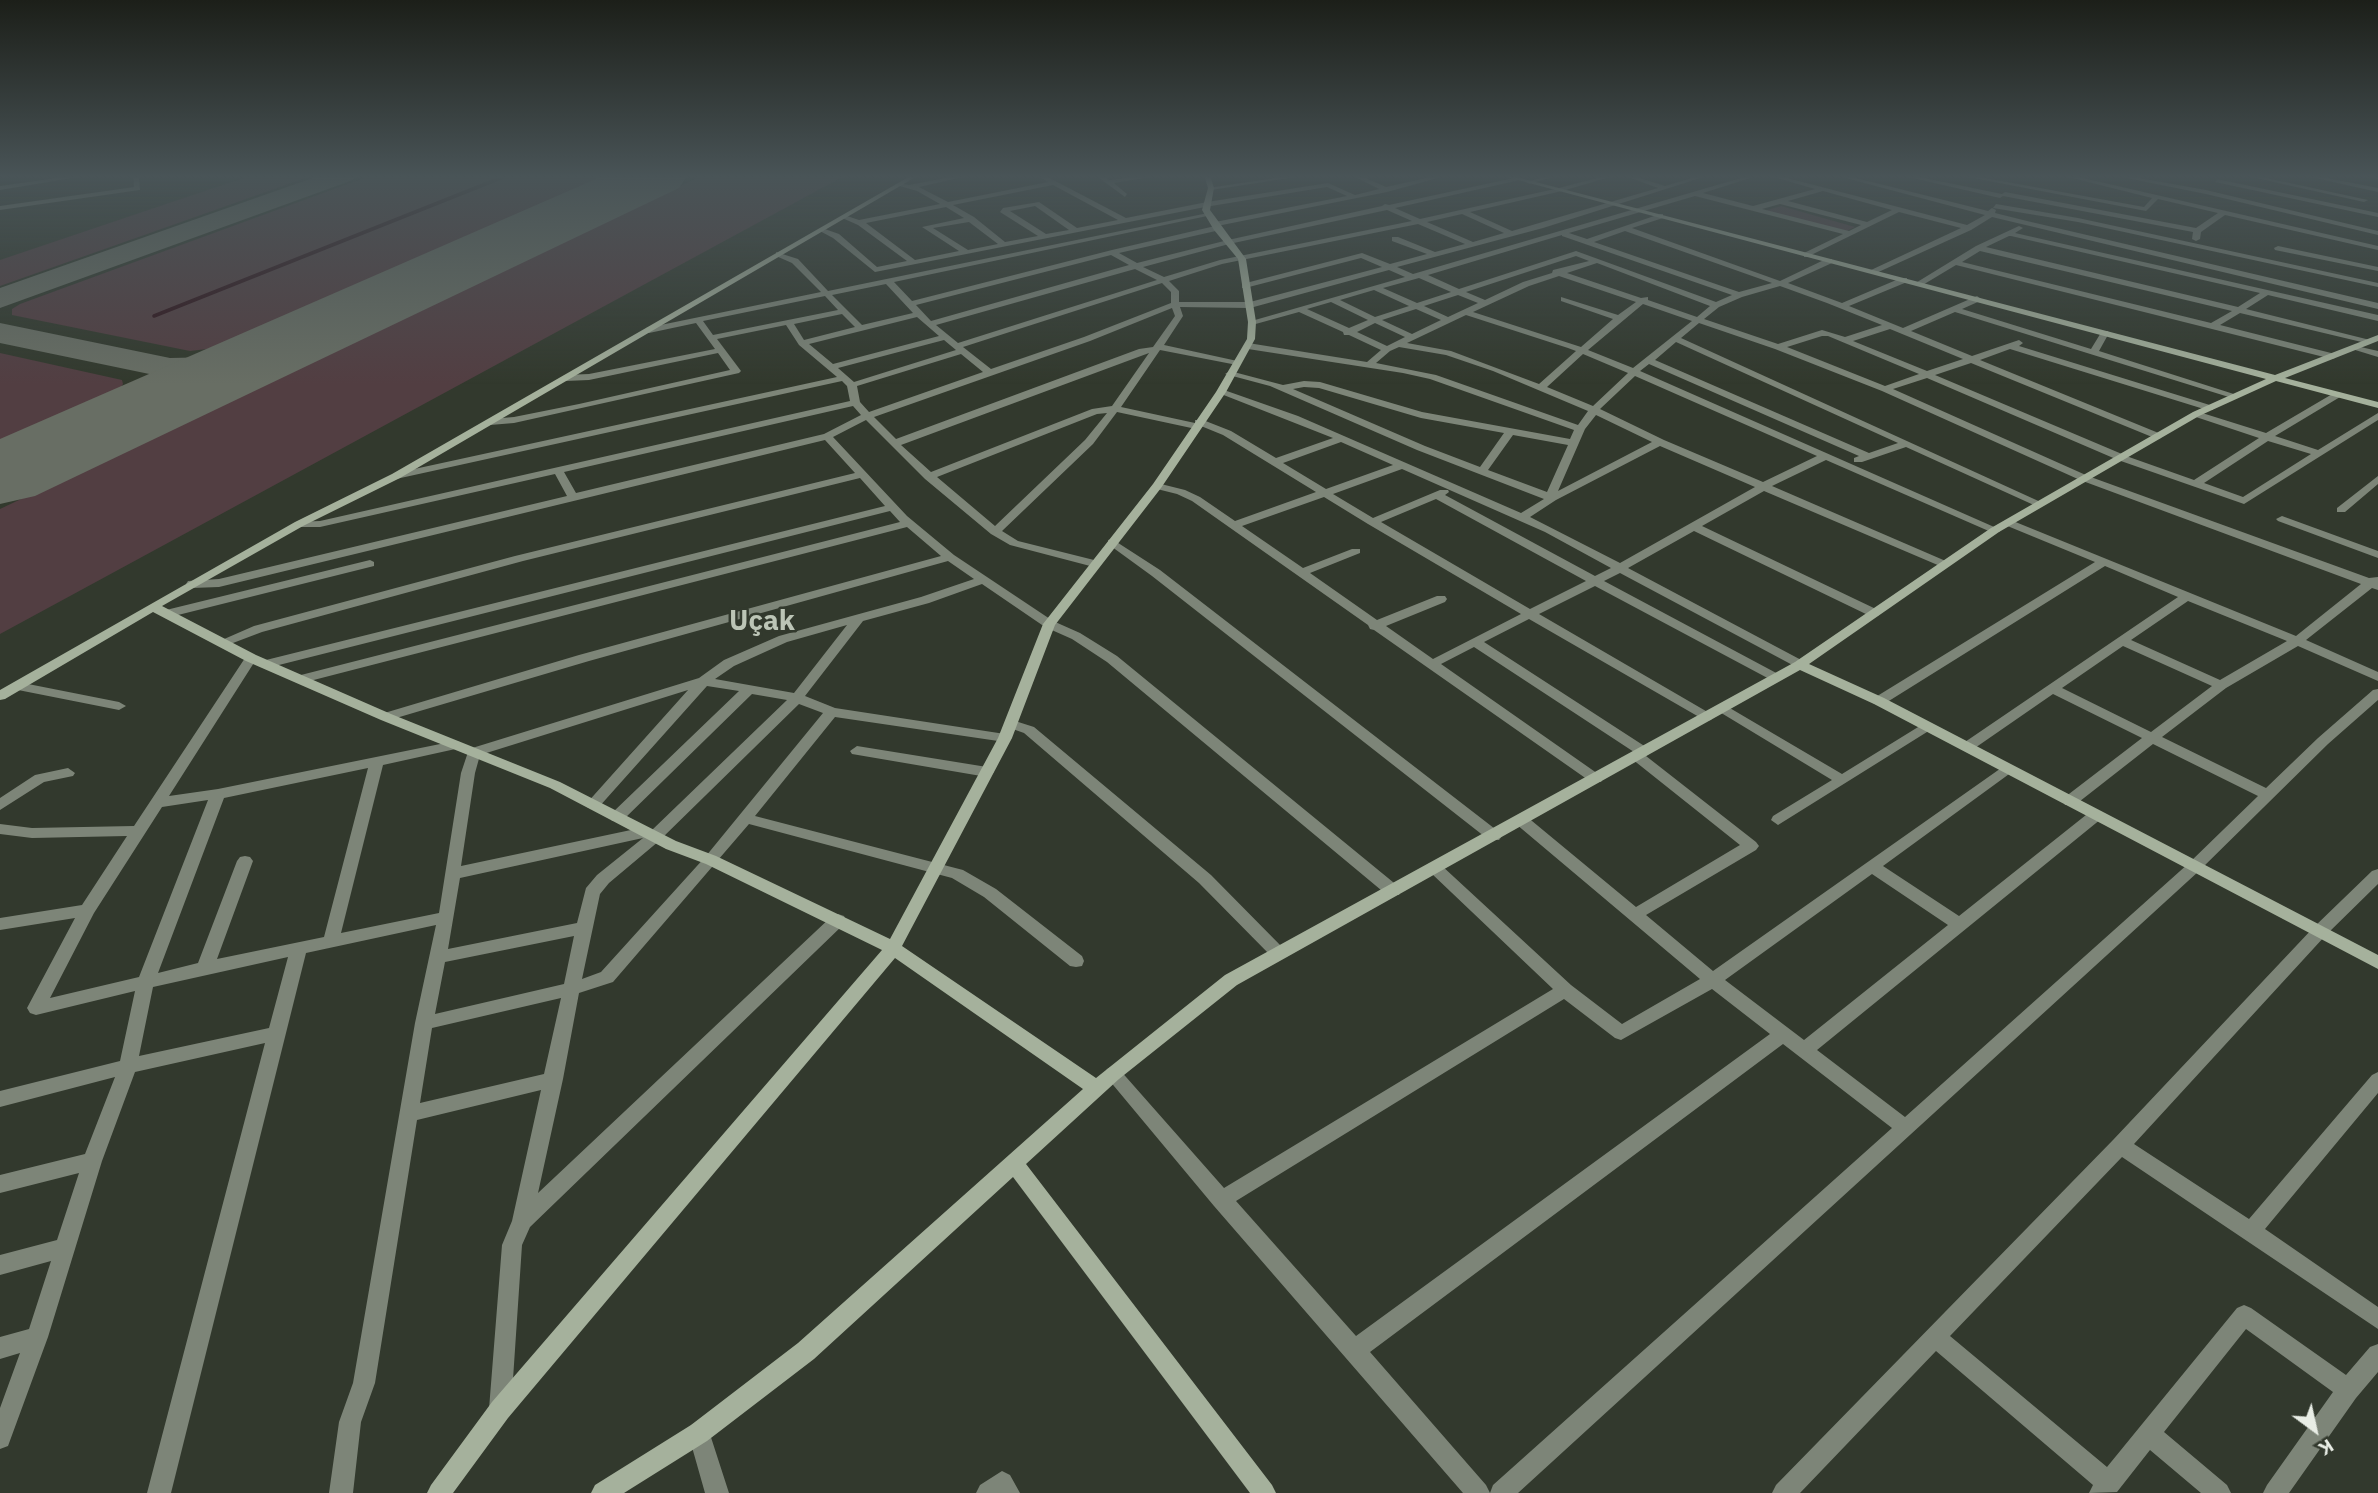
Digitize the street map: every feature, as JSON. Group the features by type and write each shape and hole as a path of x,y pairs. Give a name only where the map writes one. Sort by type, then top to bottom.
{"main road":[{"path":"0,696 299,524 396,477 796,245"},
{"path":"439,1493 499,1410 892,948 1009,731 1049,624 1094,563 1157,486 1221,392 1248,346 1252,322 1250,304 1242,259 1230,245"},
{"path":"1768,245 2378,405"},
{"path":"603,1493 699,1433 806,1350 1105,1082 1212,994 1278,953 1436,869 1800,665 2002,526 2157,436 2203,411 2273,379 2372,343"},
{"path":"154,607 170,613 251,658 593,804 649,835 711,860 838,920 892,948 1105,1082"},
{"path":"1800,665 1879,701 2378,963"},
{"path":"1014,1163 1264,1493"}],"street":[{"path":"846,245 875,270 1004,245"},
{"path":"890,245 914,262"},
{"path":"954,245 966,252"},
{"path":"649,330 888,281 1044,245"},
{"path":"910,304 1112,252 1128,245"},
{"path":"930,324 1218,245"},
{"path":"396,477 848,381 960,349 1220,262 1309,245"},
{"path":"1409,245 1435,255"},
{"path":"192,584 219,583 827,436 867,416 1153,315 1175,304 1250,304 1471,245"},
{"path":"1252,322 1527,245"},
{"path":"1599,245 1739,295"},
{"path":"1671,245 1842,306 2157,436"},
{"path":"1807,255 1829,245"},
{"path":"1874,272 1932,245"},
{"path":"1918,284 1987,245"},
{"path":"2046,245 2196,275 2378,318"},
{"path":"2118,245 2378,306"},
{"path":"2195,245 2217,245 2261,261 2378,285"},
{"path":"2261,261 2282,245"},
{"path":"1979,248 2372,343"},
{"path":"2278,248 2377,269 2367,282"},
{"path":"995,532 1089,442 1115,410 1179,316 1175,291 1164,280 1112,252"},
{"path":"1347,333 1374,320 1576,253 1716,305"},
{"path":"779,254 795,261 861,329"},
{"path":"1981,269 2007,254"},
{"path":"1245,286 1362,255 1484,303"},
{"path":"2315,272 2328,258"},
{"path":"1371,363 1387,349 1468,313 1484,303 1556,272 1596,261"},
{"path":"1552,498 1553,487 1580,429 1594,410 1634,372 1716,305 1739,295 1782,283 1829,261"},
{"path":"1954,262 2332,356"},
{"path":"2265,279 2274,264"},
{"path":"1556,272 1778,347 1885,389 2084,478 2375,582"},
{"path":"2183,285 2196,275"},
{"path":"1842,306 1904,280"},
{"path":"888,281 930,324 990,373"},
{"path":"1376,288 1450,321"},
{"path":"1541,387 1641,300 1669,289"},
{"path":"2213,326 2268,292"},
{"path":"1564,299 1619,318"},
{"path":"1904,331 1977,299"},
{"path":"1333,300 1413,338"},
{"path":"2321,319 2332,307"},
{"path":"1300,309 1347,333 1387,349"},
{"path":"1957,310 2235,396"},
{"path":"711,338 844,311"},
{"path":"1468,313 1582,351 1823,457 2104,562 2378,677"},
{"path":"802,343 919,314"},
{"path":"490,422 579,407 736,371 697,319"},
{"path":"788,322 802,343 848,381 855,403 867,416 929,477 995,532 1014,542 1094,563"},
{"path":"1846,340 1889,326"},
{"path":"1778,347 1822,333 1846,340 2123,457 2244,501 2378,415"},
{"path":"2093,353 2105,333"},
{"path":"1885,389 1969,359 2012,347 2033,335"},
{"path":"833,368 945,337"},
{"path":"1676,338 2040,504"},
{"path":"1399,344 1448,353 1541,387 1660,442 1944,564"},
{"path":"1248,346 1371,363 1433,377 1580,429"},
{"path":"2012,347 2203,411 2267,437 2320,454"},
{"path":"895,443 1155,348 1234,368 1481,472 1552,498"},
{"path":"565,378 589,377 721,350"},
{"path":"1650,360 1867,456"},
{"path":"1283,388 1296,384 1320,385 1408,412 1574,443"},
{"path":"1221,392 1295,418 1521,518 1800,665"},
{"path":"2195,484 2337,395"},
{"path":"299,524 320,524 855,403"},
{"path":"929,477 1095,411 1115,410 1198,424 1227,433 1372,522 1706,717"},
{"path":"1481,472 1510,432"},
{"path":"827,436 908,523 950,557 1049,624 1076,636 1112,659 1393,891"},
{"path":"1275,462 1340,439"},
{"path":"1521,518 1552,498 1660,442"},
{"path":"1844,465 1906,444"},
{"path":"1430,665 1620,568 1764,486 1823,457"},
{"path":"1232,526 1403,465"},
{"path":"558,470 573,497"},
{"path":"220,643 258,629 519,558 862,474"},
{"path":"2341,510 2378,479"},
{"path":"1157,486 1189,495 1596,779"},
{"path":"1372,522 1455,488"},
{"path":"1436,495 1776,678"},
{"path":"267,664 892,507"},
{"path":"2282,519 2378,555"},
{"path":"302,679 908,523"},
{"path":"1693,526 1874,613"},
{"path":"1112,542 1156,573 1494,836"},
{"path":"1301,573 1356,551"},
{"path":"386,717 583,658 950,557"},
{"path":"1879,701 2104,562"},
{"path":"170,613 370,564"},
{"path":"593,804 704,681 729,663 783,639 925,600 982,580"},
{"path":"2070,801 2221,685 2297,641 2375,582"},
{"path":"1967,747 2187,596"},
{"path":"1374,626 1441,599"},
{"path":"499,1410 512,1245 522,1221 554,1079 583,928 596,885 797,698 859,618"},
{"path":"2121,640 2221,685"},
{"path":"1476,643 1641,754 1752,846 1636,914"},
{"path":"251,658 87,910 36,1008 146,981 446,917"},
{"path":"341,1493 350,1422 364,1382 424,1023 446,917 468,773 474,752 704,681 797,698 832,712 1009,731 1029,730 1205,879 1278,953"},
{"path":"18,685 119,706"},
{"path":"2052,688 2268,795"},
{"path":"617,817 749,689"},
{"path":"1501,1493 2194,867 2323,741 2378,693"},
{"path":"1723,708 1842,780"},
{"path":"424,1023 607,978 711,860 832,712"},
{"path":"1778,820 1928,727"},
{"path":"159,802 218,794 455,745"},
{"path":"856,751 987,772"},
{"path":"331,943 376,763"},
{"path":"1436,869 1565,990 1621,1033 1713,980 1874,868 2009,769"},
{"path":"0,805 40,778 68,773"},
{"path":"0,1438 37,1337 92,1161 128,1066 146,981 218,794"},
{"path":"1804,1050 2096,815"},
{"path":"745,818 933,868 974,883 1076,961"},
{"path":"1521,821 1713,980 1905,1128"},
{"path":"0,829 32,833 138,831"},
{"path":"452,874 649,835"},
{"path":"205,968 246,861"},
{"path":"1874,868 1961,925"},
{"path":"1784,1493 2120,1146 2319,932 2378,875"},
{"path":"0,924 87,910"},
{"path":"522,1221 838,920"},
{"path":"437,957 583,928"},
{"path":"159,1493 298,950"},
{"path":"1221,1200 1565,990"},
{"path":"0,1099 128,1066 275,1034"},
{"path":"1355,1350 1783,1034"},
{"path":"409,1114 554,1079"},
{"path":"2251,1231 2378,1080"},
{"path":"1105,1082 1221,1200 1478,1493"},
{"path":"2120,1146 2251,1231 2378,1319"},
{"path":"0,1184 92,1161"},
{"path":"0,1265 63,1248"},
{"path":"1934,1336 2105,1488 2244,1315 2348,1390"},
{"path":"0,1348 37,1337"},
{"path":"2275,1493 2348,1390 2378,1355"},
{"path":"699,1433 717,1493"},
{"path":"2148,1434 2220,1493"},
{"path":"988,1493 1002,1483 1008,1493"}],"shaded area":[{"path":"45,245 117,245 0,286 0,260"},
{"path":"182,245 456,245 224,347 190,351 12,315 12,309"},
{"path":"556,245 718,245 0,634 0,509"},
{"path":"0,353 122,380 123,384 118,392 0,444"}],"waterway":[{"path":"154,316 333,245"}],"taxiway":[{"path":"0,299 151,245"},
{"path":"0,333 170,368"},
{"path":"170,368 216,367 256,358"},
{"path":"151,406 178,388 179,374 170,368"}],"runway":[{"path":"0,475 504,245"}],"district":[{"name":"Uçak","path":"762,622"}]}
